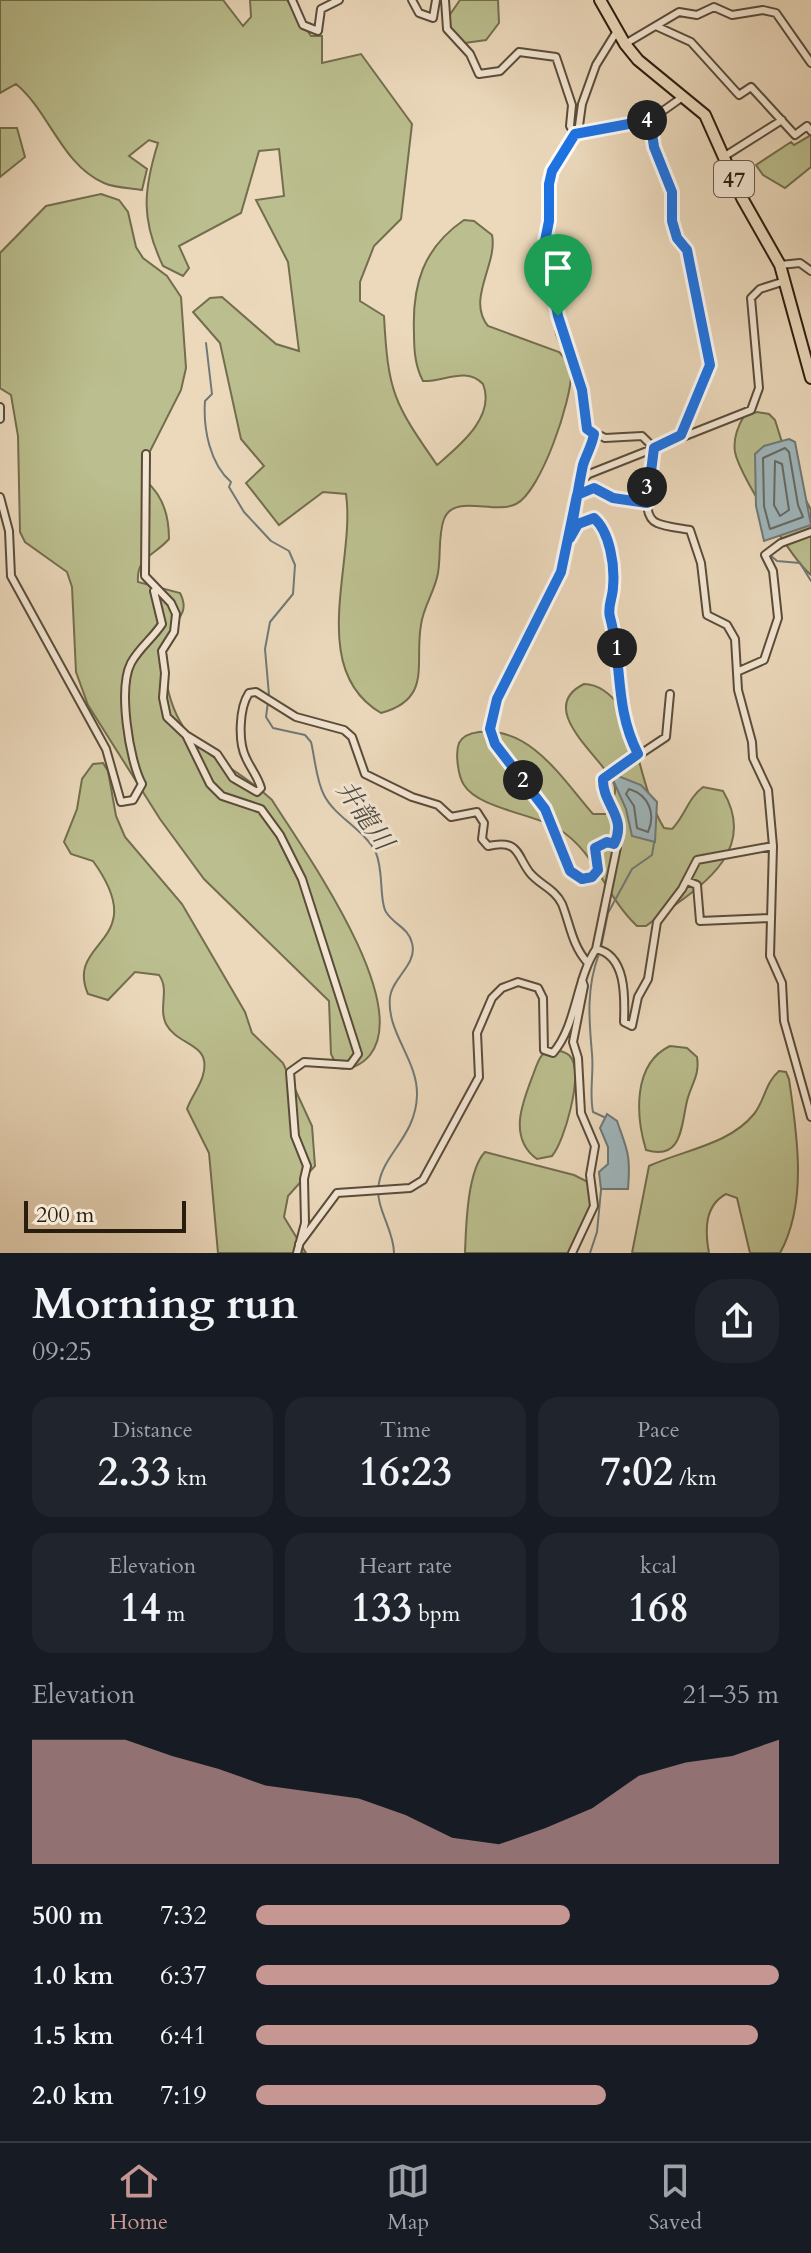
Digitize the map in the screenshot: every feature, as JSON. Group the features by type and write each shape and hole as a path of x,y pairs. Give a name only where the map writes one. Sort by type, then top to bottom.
{"main road":[{"name":"47","path":"600,0 625,44 653,73 685,95 705,115 732,176 780,265 811,378"}],"street":[{"path":"292,0 303,25 318,31 321,9 339,0"},
{"path":"412,0 419,13 433,18 436,0"},
{"path":"445,0 447,29 470,54 479,74 500,71 519,52 556,57 572,105 570,126 576,133"},
{"path":"625,44 658,27 669,15 679,12 697,15 714,7 732,15 763,10 776,13 811,63"},
{"path":"658,27 691,42 739,95 751,87 795,135 807,126 811,131"},
{"path":"617,31 596,65 582,104 576,133 552,171 544,246 560,333 582,390 587,429 594,434 619,439 642,436 654,448"},
{"path":"576,133 650,120 685,95"},
{"path":"650,120 654,147 672,192 672,221 677,238 687,250 710,365 681,435"},
{"path":"725,156 782,120"},
{"path":"732,176 748,166"},
{"path":"780,265 800,263 811,271"},
{"path":"581,481 589,474 681,435 745,414 755,405 759,388 751,298 760,289 785,281"},
{"path":"0,407 0,419"},
{"path":"594,434 561,572 497,699 490,729 495,744 545,809 561,856 576,877 587,878 595,874 595,848 607,842 614,844"},
{"path":"654,448 647,503 655,523 690,530 701,563 707,615 731,630 739,671 738,690 752,742 753,758 768,790 773,846 770,956 782,983 784,1021 811,1117"},
{"path":"0,497 9,531 11,576 106,749 121,802 133,800 142,784 130,755 127,677 131,663 162,624 145,567 146,454"},
{"path":"577,495 594,488 613,498 647,503"},
{"path":"570,538 578,524 594,518 611,549 614,586 610,617 618,653 617,682 625,728 638,754"},
{"path":"739,671 764,660 778,618 773,571 766,560 768,552 811,532"},
{"path":"152,587 175,609 176,627 162,651 165,673 163,698 167,717 186,735 208,747 233,778 257,792 261,788 244,754 244,704 249,693 256,692 296,717 344,730 352,737 365,774 412,797 438,805 451,817 477,812 484,823 482,839 488,846 508,844 520,852 528,871 555,894 570,932 587,962"},
{"path":"299,1244 331,1197 345,1191 410,1188 423,1180 479,1077 480,1023 502,988 518,982 538,988 543,998 544,1050 553,1053 564,1034 587,962 596,949 604,896 617,857 614,844 619,836 619,816 606,796 603,779 666,737 670,694"},
{"path":"186,735 210,784 222,796 261,809 280,835 302,879 358,1054 350,1065 304,1062 290,1072 295,1136 307,1166 304,1179 305,1223 297,1253"},
{"path":"596,949 610,953 615,959 624,992 624,1022 632,1026 638,997 648,979 657,922 687,881 699,858 773,846"},
{"path":"687,881 697,885 699,890 700,921 769,918"},
{"path":"572,1253 594,1206 590,1175 595,1146 581,1113 578,1058 573,1042 584,986 582,980"}],"green space":[{"path":"0,0 223,0 243,26 251,17 250,0 287,0 311,36 322,36 322,63 361,54 412,124 401,219 374,246 360,282 360,301 384,316 388,363 396,396 402,411 437,465 473,430 480,419 486,396 483,384 469,376 423,381 415,352 415,299 423,269 439,243 464,220 474,221 492,235 491,258 480,304 488,326 559,352 569,364 570,386 561,423 545,464 526,496 507,507 457,507 449,511 444,519 438,573 421,625 418,678 408,699 397,707 381,713 358,694 345,670 339,612 347,521 346,494 323,492 279,525 246,483 264,466 241,439 220,343 193,312 210,298 222,297 276,344 299,351 288,262 256,200 284,196 279,149 259,151 241,213 179,246 189,268 183,276 163,266 151,234 147,205 149,176 158,143 149,140 129,156 147,169 142,190 104,183 77,164 28,95 16,84 0,93"},
{"path":"460,0 498,0 499,23 486,40 465,43 452,38 449,16"},
{"path":"0,128 17,128 25,157 0,177"},
{"path":"811,135 811,167 785,188 763,175 756,165 791,142 794,145"},
{"path":"101,194 119,200 128,212 136,247 143,258 167,276 181,297 186,368 181,390 142,467 146,479 164,506 169,539 143,562 138,574 138,582 180,593 183,601 182,613 164,647 167,685 183,726 195,741 272,800 348,925 366,963 377,999 379,1031 370,1055 351,1067 338,1068 331,1054 329,1001 204,879 160,819 88,705 76,672 72,587 67,572 25,542 20,532 18,436 11,395 0,388 0,253 46,206"},
{"path":"757,412 769,414 775,420 792,474 811,510 811,575 768,516 735,452 735,438 744,416"},
{"path":"584,684 604,690 619,706 626,719 650,798 664,828 672,829 703,787 723,791 733,814 733,835 727,854 715,871 646,926 637,926 625,914 591,861 571,838 547,823 481,799 471,793 460,776 457,753 461,740 473,733 498,732 530,746 593,814 606,814 614,796 614,784 576,734 566,707 570,694"},
{"path":"103,763 108,771 116,816 125,837 182,904 245,1012 252,1033 283,1063 312,1126 315,1166 288,1196 284,1217 306,1253 218,1253 209,1153 187,1109 203,1075 203,1056 166,1024 164,987 159,975 135,972 108,1000 88,994 84,976 87,962 111,925 114,909 109,888 93,861 71,854 64,842 77,809 82,779 93,764"},
{"path":"670,1046 687,1048 697,1057 695,1080 678,1139 667,1151 646,1150 639,1107 643,1078 658,1054"},
{"path":"550,1049 570,1056 575,1068 575,1080 567,1123 557,1148 552,1156 537,1159 523,1141 520,1120 537,1064"},
{"path":"779,1071 786,1072 789,1079 798,1168 794,1212 780,1253 750,1253 737,1198 726,1194 710,1212 707,1228 709,1253 632,1253 649,1166 732,1133 758,1109"},
{"path":"485,1152 574,1175 588,1182 594,1212 588,1228 570,1253 465,1253 471,1185"}],"water":[{"path":"789,439 795,442 811,525 764,541 756,506 755,454 764,446"},
{"path":"614,777 641,785 657,802 655,842 632,836 626,809 614,782"},
{"path":"607,1114 617,1121 626,1146 628,1189 601,1189 599,1172 608,1164 608,1147 600,1128"}],"waterway":[{"name":"井龍川","path":"206,343 212,394 205,401 205,423 213,456 231,482 229,487 244,512 271,541 289,551 295,565 293,594 270,622 265,649 269,695"},
{"path":"770,555 777,561 800,563 811,581"},
{"name":"井龍川","path":"268,702 266,717 273,728 305,735 311,742 324,795 335,810 365,837 376,853 384,907 412,943 411,958 392,990 390,1010 413,1070 417,1095 411,1122 382,1172 378,1192 394,1253"},
{"path":"601,947 608,913 632,869 652,855 654,843"},
{"path":"599,954 592,979 590,1004 591,1097 593,1112 604,1117"},
{"path":"590,1253 597,1232 601,1190"}],"route":[{"path":"558,316 544,246 552,171 575,134 650,120 654,147 672,192 672,221 677,238 687,250 709,370 691,404 681,435 654,448 646,490 647,503 613,498 594,488 577,495 561,572 497,699 490,729 495,744 545,809 561,856 570,871 582,879 592,877 598,870 595,848 607,842 614,844 619,836 619,816 606,796 603,779 638,754 625,728 617,682 618,653 609,609 614,586 611,549 600,523 594,518 585,518 570,538 577,495 584,461 591,451 594,434 587,429 582,390 560,333 558,316"}]}
